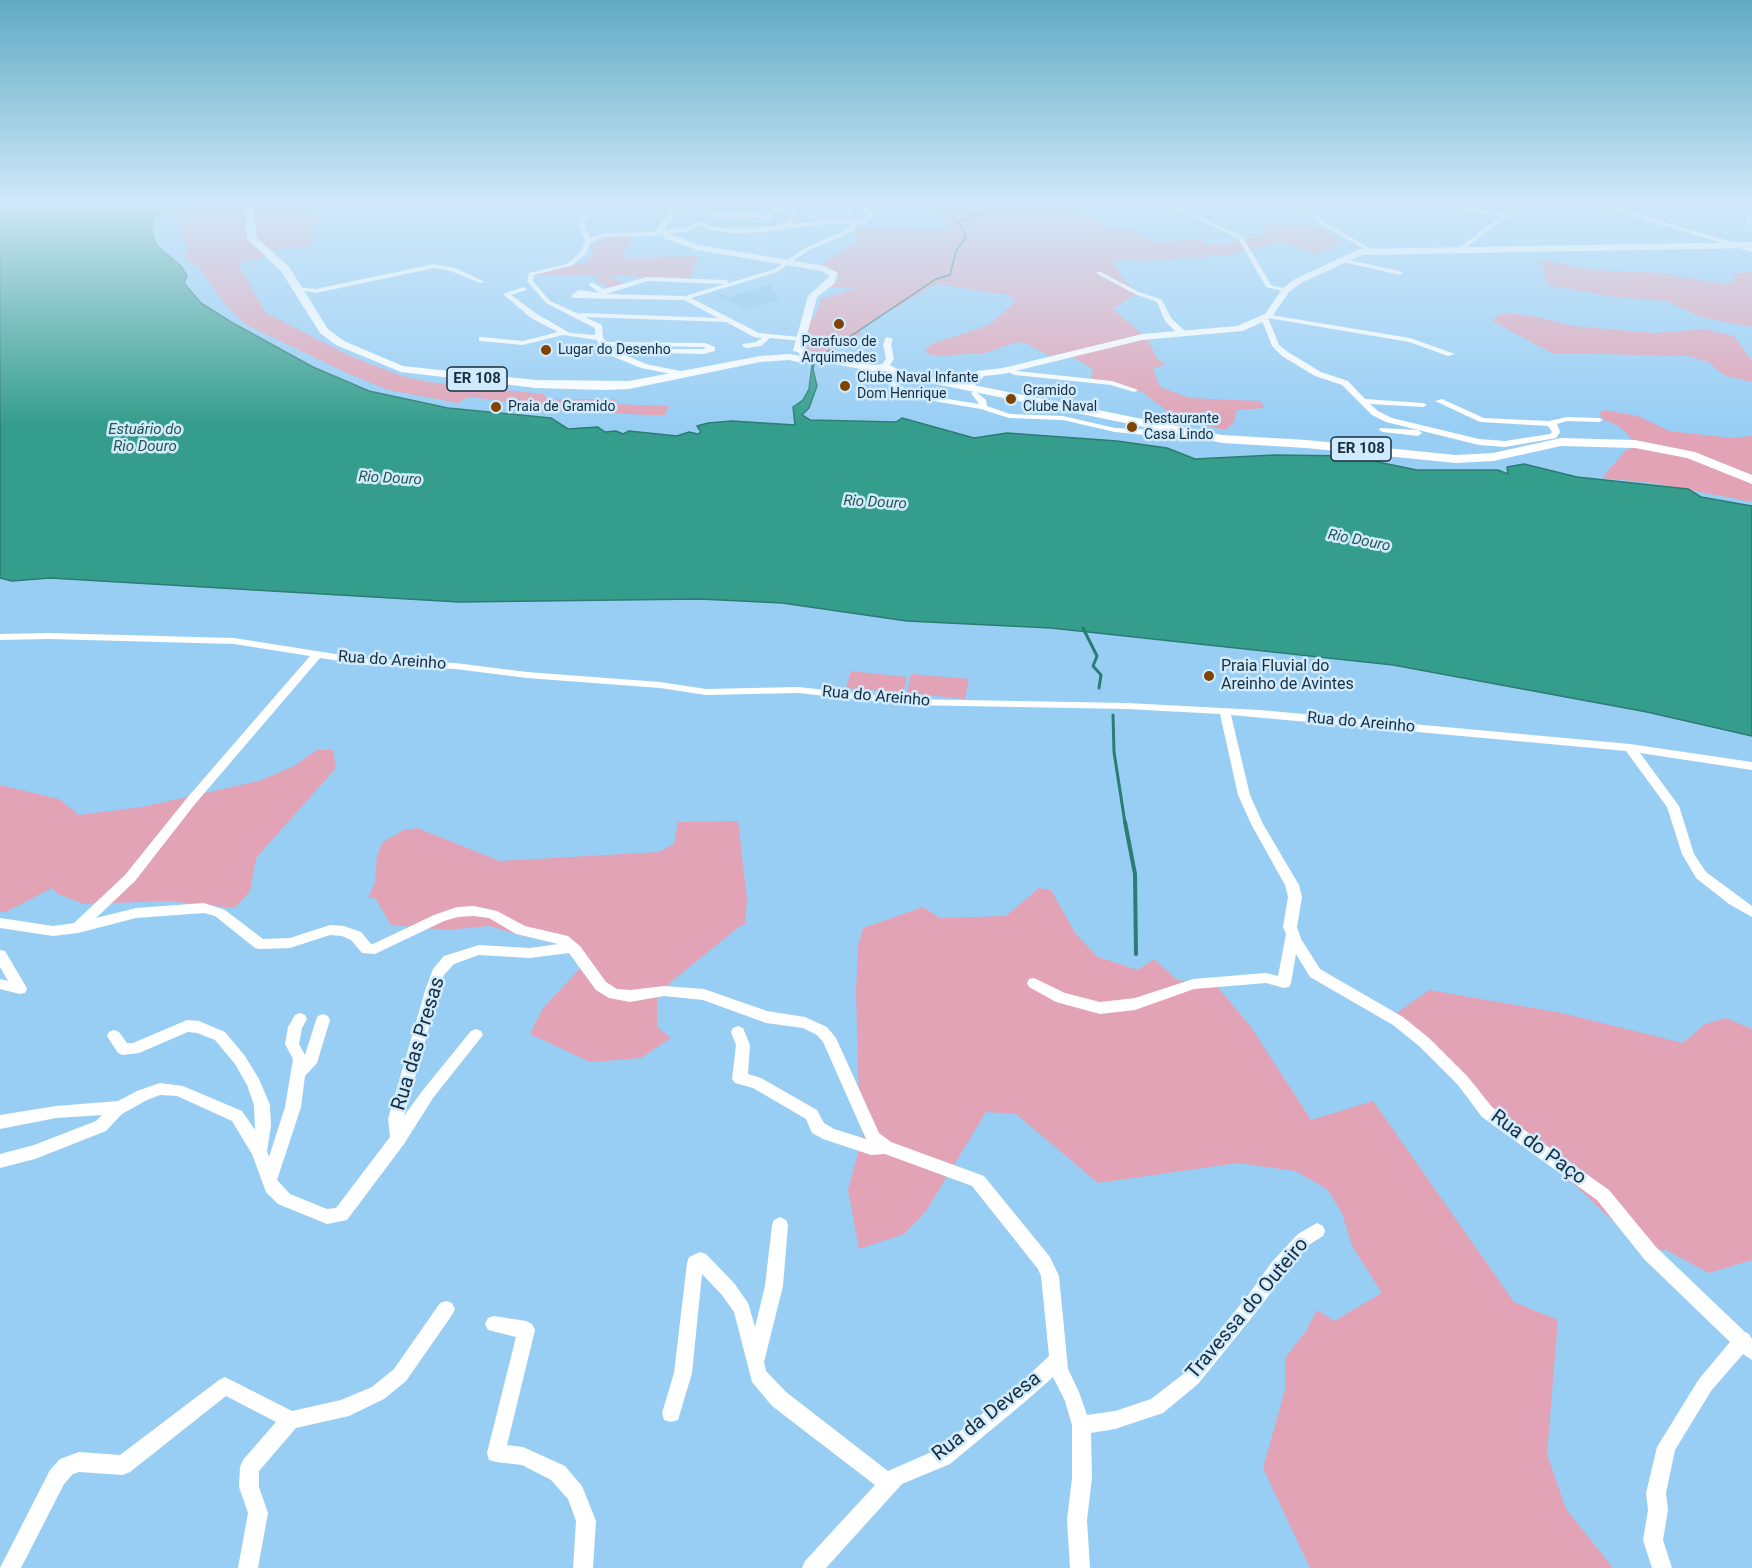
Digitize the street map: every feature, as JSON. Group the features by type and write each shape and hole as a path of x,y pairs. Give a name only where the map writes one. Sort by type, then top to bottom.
{"main road":[{"name":"ER 108","path":"290,278 331,338 384,363 411,372 570,387 629,385 760,359 795,349 798,360 817,358 1222,439 1306,444 1456,459 1493,457 1535,443 1579,441 1635,444 1690,455 1752,480"}],"street":[{"path":"301,296 379,278"},
{"path":"473,278 482,282"},
{"path":"529,278 548,302 599,327 600,341 615,354 644,366 682,374"},
{"path":"586,295 603,293 685,298 753,278"},
{"path":"685,298 728,320 795,349 813,296 833,278"},
{"path":"1109,278 1137,293 1160,301 1168,319 1183,334"},
{"path":"1264,278 1268,286 1286,290"},
{"path":"1265,318 1286,290 1304,278"},
{"path":"603,293 647,279 738,283"},
{"path":"591,284 603,293"},
{"path":"524,289 507,294 518,306 574,337 640,344 705,345 711,349 704,352 662,351 640,344"},
{"path":"560,305 584,316 728,320"},
{"path":"1265,318 1276,346 1285,354 1318,374 1345,384 1375,413 1389,420 1479,442 1535,443 1556,432 1551,424"},
{"path":"983,407 983,402 968,388 981,373 1008,369 1142,337 1221,332 1265,318 1410,340 1451,354"},
{"path":"482,339 523,343 564,333"},
{"path":"746,346 758,344 767,338"},
{"path":"889,339 887,342 890,359 883,371 909,395 983,407 1009,416 1063,418 1115,430 1154,433"},
{"path":"1008,369 1015,373 1112,383 1134,390"},
{"path":"1363,401 1423,405"},
{"path":"1439,401 1484,420 1551,424 1567,419 1599,420"},
{"path":"1383,430 1429,434 1436,432"},
{"name":"Rua do Areinho","path":"0,637 49,636 234,641 402,665 455,666 527,675 649,684 706,692 798,690 909,702 1225,711 1630,748 1752,766"},
{"path":"78,928 130,878 191,801 318,654"},
{"name":"Rua do Paço","path":"1034,983 1061,998 1100,1008 1135,1004 1192,984 1266,978 1284,982 1292,934 1291,912 1295,897 1292,885 1257,824 1244,795 1225,711"},
{"path":"1630,748 1672,806 1688,854 1701,875 1734,902 1752,912"},
{"path":"0,923 53,931 78,928 136,913 204,908 220,913 260,944 290,943 330,930 344,931 356,936 367,949 375,949 439,918 457,912 474,911 492,914 521,930 563,940 572,947 601,986 614,994 630,996 664,991 704,995 766,1017 806,1023 822,1031 829,1038 873,1138 885,1147 978,1181 1044,1263 1050,1276 1059,1370 1073,1398 1082,1425 1082,1478 1077,1520 1080,1568"},
{"name":"Rua do Paço","path":"1292,934 1303,959 1315,973 1398,1021 1424,1042 1464,1082 1487,1112 1603,1195 1650,1252 1747,1346"},
{"name":"Rua das Presas","path":"398,1139 396,1119 398,1110 435,982 449,960 479,950 530,953 572,947"},
{"path":"0,955 20,989 0,984"},
{"path":"269,1180 290,1117 300,1059 292,1044 295,1027 300,1019"},
{"path":"297,1074 310,1063 323,1020"},
{"path":"114,1036 123,1049 134,1049 187,1026 199,1027 220,1036 240,1060 254,1083 262,1105 264,1126 259,1151"},
{"path":"738,1032 743,1045 740,1079 756,1082 812,1115 818,1128 829,1134 871,1148 885,1147"},
{"path":"0,1161 34,1152 101,1126 117,1109 142,1095 160,1089 178,1090 237,1116 259,1151 269,1180 284,1199 327,1217 341,1215 398,1139 428,1094 476,1035"},
{"path":"0,1122 56,1112 117,1109 145,1099"},
{"path":"754,1366 774,1286 780,1225"},
{"name":"Travessa do Outeiro","path":"1082,1425 1115,1420 1156,1406 1192,1378 1278,1268 1304,1239 1317,1231"},
{"path":"671,1413 683,1373 695,1263 700,1260 728,1289 742,1310 758,1376 779,1399 889,1484"},
{"path":"248,1568 258,1514 249,1487 250,1467 291,1420 342,1409 378,1393 400,1376 446,1309"},
{"path":"494,1323 526,1330 496,1453 522,1456 558,1473 575,1493 586,1521 583,1568"},
{"path":"1662,1568 1653,1540 1658,1510 1656,1493 1666,1447 1704,1385 1747,1346"},
{"name":"Rua da Devesa","path":"812,1568 895,1477 943,1457 1020,1395 1058,1360"},
{"path":"10,1568 57,1477 67,1466 79,1462 123,1465 225,1386 291,1420"}],"shaded area":[{"path":"206,278 246,278 265,312 348,355 399,375 427,382 544,394 545,397 554,399 617,399 615,404 669,406 665,415 548,410 538,405 468,397 458,403 388,390 245,324 223,302"},
{"path":"613,278 624,284 610,288 594,279"},
{"path":"840,278 1123,278 1138,293 1113,309 1148,339 1157,359 1166,364 1153,369 1160,387 1190,398 1260,401 1265,408 1237,410 1234,422 1225,430 1190,422 1162,420 1167,411 1142,392 1116,382 1091,379 1093,369 1065,353 1050,356 1027,344 1017,342 985,353 935,356 925,352 931,344 989,325 1016,301 1009,295 936,284 858,331 862,333 824,356 804,348 802,344 809,320 814,318 821,299 859,287 831,287"},
{"path":"1546,278 1690,278 1723,284 1736,281 1733,278 1752,278 1752,327 1701,317 1666,301 1614,297 1548,285"},
{"path":"771,284 779,300 746,310 713,293 717,292 728,297"},
{"path":"1499,314 1533,316 1572,326 1655,333 1705,329 1734,336 1752,361 1752,382 1724,375 1708,362 1689,356 1552,353 1492,321"},
{"path":"1605,410 1638,416 1669,431 1731,438 1752,436 1752,502 1653,483 1602,478 1626,450 1638,446 1620,427 1601,418 1600,412"},
{"path":"851,671 907,677 903,693 846,688"},
{"path":"911,674 969,679 965,699 907,693"},
{"path":"317,750 333,750 336,768 256,858 250,891 235,908 168,901 84,904 58,894 52,888 6,912 0,912 0,785 59,799 79,815 142,807 259,781 294,766"},
{"path":"738,821 747,899 745,926 740,926 672,981 657,997 657,1027 671,1038 641,1058 590,1062 530,1034 543,1008 588,960 571,939 526,937 489,926 447,930 391,925 375,898 368,898 375,882 377,855 383,842 404,830 417,828 500,861 659,852 674,844 678,822"},
{"path":"1039,888 1051,890 1075,933 1098,957 1138,970 1154,959 1177,980 1215,984 1251,1027 1311,1120 1373,1101 1514,1302 1558,1320 1547,1454 1566,1509 1613,1568 1310,1568 1263,1468 1285,1390 1285,1358 1306,1331 1317,1310 1334,1321 1382,1293 1352,1246 1342,1213 1327,1189 1295,1171 1238,1163 1098,1183 1016,1114 986,1112 926,1211 904,1234 859,1249 848,1190 863,1134 859,1103 856,991 858,946 863,928 923,907 940,918 1006,916"},
{"path":"1429,990 1562,1013 1683,1043 1705,1024 1726,1018 1752,1029 1752,1260 1709,1273 1666,1250 1645,1251 1394,1015"}],"water":[{"name":"Estuário do Rio Douro","path":"0,278 186,278 184,283 201,303 231,322 313,367 369,391 448,408 551,418 568,429 598,427 605,432 616,431 623,434 629,431 677,436 689,432 698,434 701,432 697,426 708,423 732,421 795,425 793,407 803,400 809,389 812,365 817,386 809,408 802,415 810,420 896,422 902,418 974,438 1007,433 1117,441 1167,448 1195,459 1274,455 1354,456 1368,457 1378,462 1417,470 1498,470 1508,474 1507,467 1524,464 1577,477 1688,489 1701,497 1752,506 1752,736 1647,712 1393,665 1051,628 907,621 782,603 700,599 459,602 50,578 12,581 0,578"}],"waterway":[{"path":"814,363 821,356 939,278"},
{"path":"813,368 814,363"},
{"path":"1083,628 1097,656 1093,666 1101,675 1099,688"},
{"path":"1113,715 1114,752 1125,823"},
{"path":"1125,822 1135,874 1136,954"}],"place":[{"name":"Parafuso de Arquimedes","path":"839,324"},
{"name":"Lugar do Desenho","path":"546,350"},
{"name":"Clube Naval Infante Dom Henrique","path":"845,386"},
{"name":"Gramido Clube Naval","path":"1011,399"},
{"name":"Praia de Gramido","path":"496,407"},
{"name":"Restaurante Casa Lindo","path":"1132,427"},
{"name":"Praia Fluvial do Areinho de Avintes","path":"1209,676"}],"water label":[{"name":"Rio Douro","path":"390,479"},
{"name":"Rio Douro","path":"875,503"},
{"name":"Rio Douro","path":"1359,541"}]}
